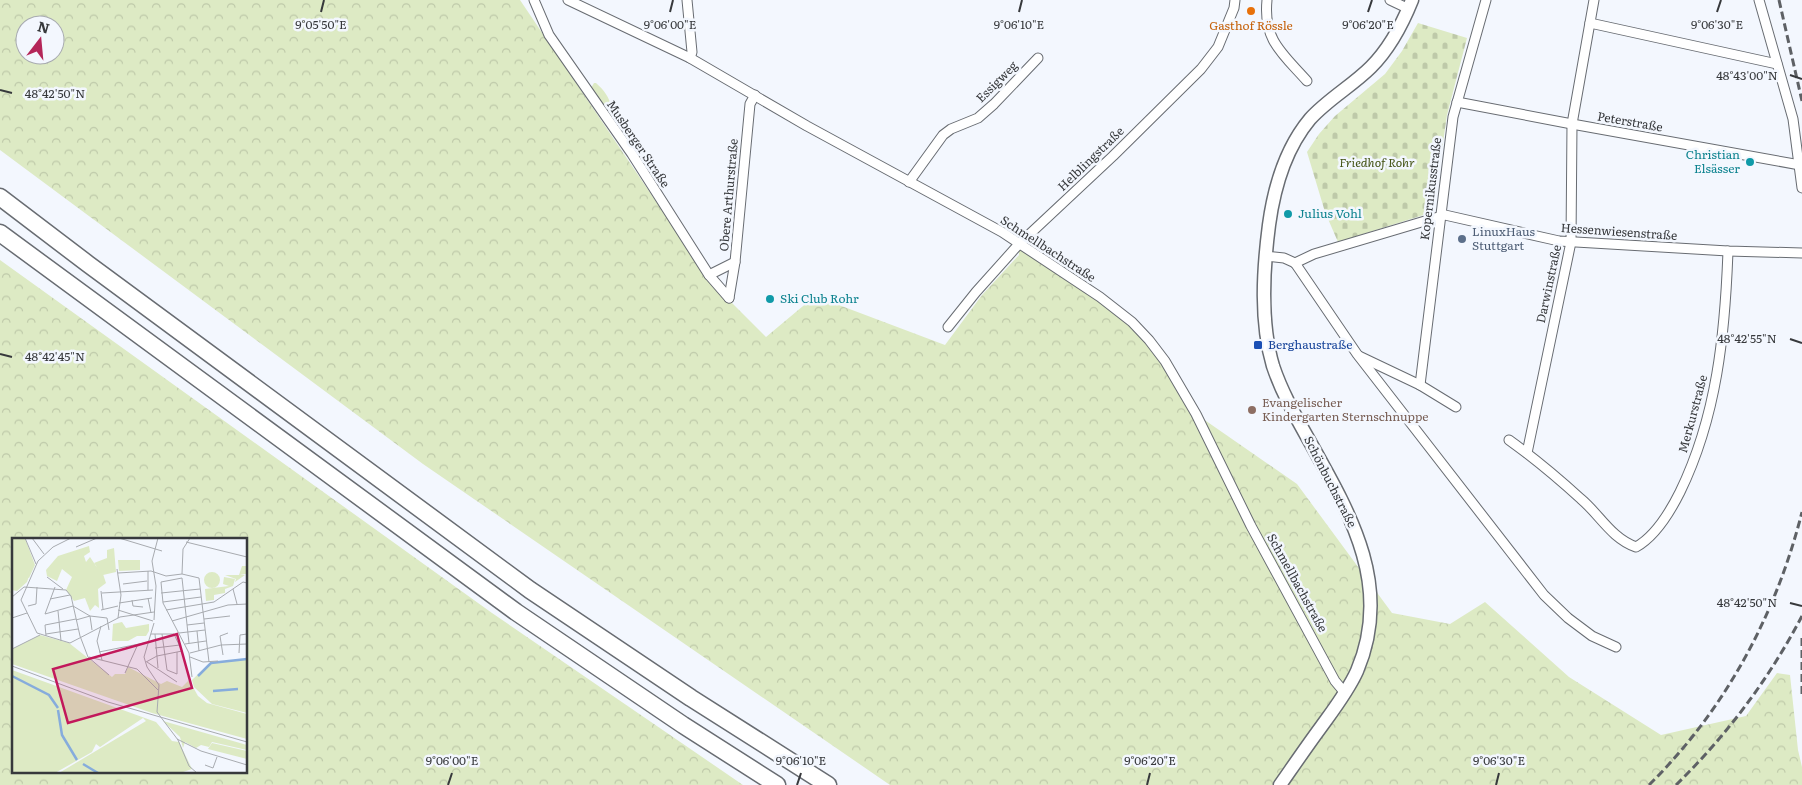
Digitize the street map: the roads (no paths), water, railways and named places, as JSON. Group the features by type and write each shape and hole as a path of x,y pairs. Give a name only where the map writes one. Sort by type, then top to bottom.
{"highway":[{"path":"0,197 120,288 530,590 690,698 828,785"},
{"path":"0,233 516,612 683,726 777,785"}],"main road":[{"name":"Schönbuchstraße","path":"1280,785 1345,693 1357,670 1369,631 1371,616 1370,582 1364,554 1355,531 1329,476 1283,392 1273,366 1266,336 1265,322 1266,256 1269,224 1277,183 1286,157 1297,138 1310,119 1370,69 1398,32 1410,4"}],"street":[{"name":"Musberger Straße","path":"534,0 549,35 632,154 709,275 729,298"},
{"name":"Schmellbachstraße","path":"568,0 690,58 807,126 1002,232 1100,297 1132,322 1149,340 1165,362 1205,431 1251,526 1335,681 1345,693"},
{"path":"687,0 692,52 690,58"},
{"name":"Helblingstraße","path":"948,327 1019,244 1113,156 1201,69 1218,47 1234,8 1235,0"},
{"path":"1267,0 1266,11 1269,32 1278,49 1307,81"},
{"path":"1390,0 1410,4"},
{"name":"Kopernikusstraße","path":"1420,385 1453,117 1486,0"},
{"name":"Darwinstraße","path":"1527,453 1571,242 1572,124 1594,0"},
{"path":"1759,0 1793,120 1802,188"},
{"path":"1590,23 1777,64"},
{"name":"Essigweg","path":"909,182 943,135 951,129 978,118 1038,58"},
{"name":"Obere Arthurstraße","path":"729,298 735,262 750,104 755,95"},
{"name":"Peterstraße","path":"1457,102 1800,165"},
{"name":"Hessenwiesenstraße","path":"1295,263 1314,254 1445,215 1559,241 1728,251 1802,253"},
{"name":"Merkurstraße","path":"1509,440 1583,500 1616,536 1626,544 1636,547 1646,542 1672,507 1696,457 1704,433 1716,382 1726,311 1728,251"},
{"path":"1266,256 1284,258 1295,263 1357,354 1544,595 1568,618 1592,636 1616,647"},
{"path":"709,275 735,262"},
{"path":"1357,354 1420,385 1456,406"}],"railway":[{"path":"1779,0 1802,101"},
{"path":"1649,785 1701,725 1724,693 1744,659 1778,588 1802,512"},
{"path":"1676,785 1713,746 1746,705 1776,662 1802,616"},
{"path":"1802,638 1802,697"}],"place":[{"name":"Gasthof Rössle","path":"1251,11"},
{"name":"Christian Elsässer","path":"1750,162"},
{"name":"Julius Vohl","path":"1288,214"},
{"name":"LinuxHaus Stuttgart","path":"1462,239"},
{"name":"Ski Club Rohr","path":"770,299"},
{"name":"Berghaustraße","path":"1258,345"},
{"name":"Evangelischer Kindergarten Sternschnuppe","path":"1252,410"}],"park label":[{"name":"Friedhof Rohr","path":"1377,163"}]}
